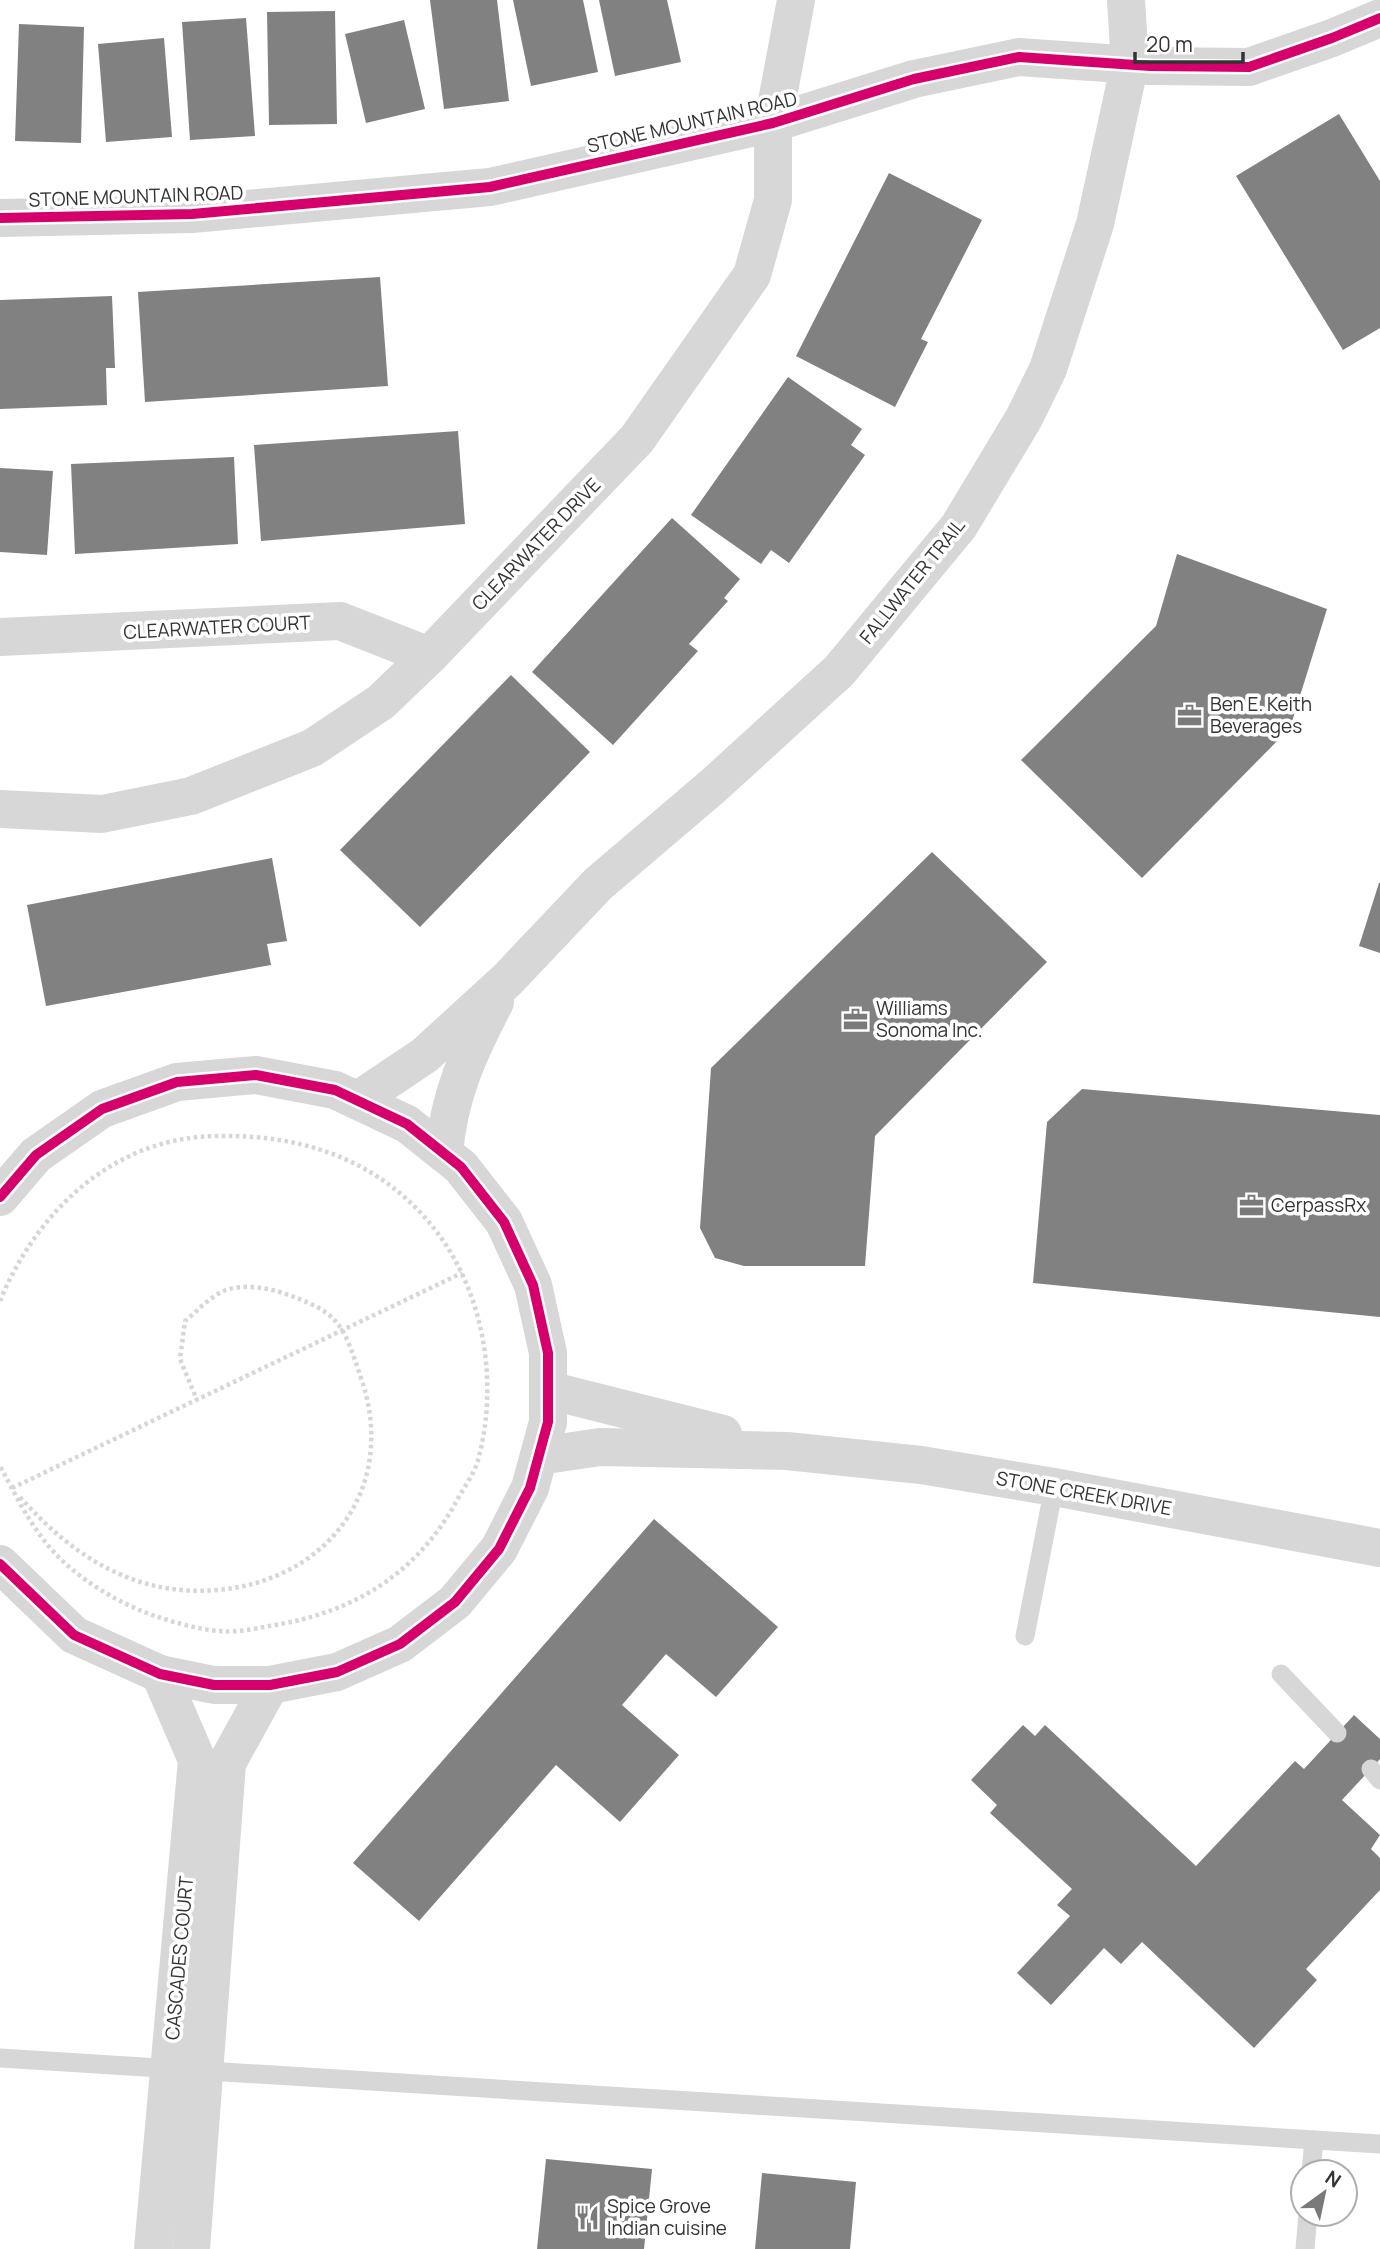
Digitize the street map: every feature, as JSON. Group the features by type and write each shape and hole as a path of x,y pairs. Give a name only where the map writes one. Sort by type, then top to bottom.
{"street":[{"name":"CLEARWATER DRIVE","path":"0,809 102,814 191,796 312,748 381,702 429,656 637,439 752,275 773,200 772,123 796,0"},
{"name":"FALLWATER TRAIL","path":"358,1100 425,1055 508,979 598,884 713,786 839,671 959,526 1024,418 1048,369 1095,224 1130,63 1126,0"},
{"name":"STONE MOUNTAIN ROAD","path":"0,218 192,214 490,187 772,123 914,79 1019,57 1249,67 1380,18"},
{"name":"CLEARWATER COURT","path":"0,637 340,621 429,656"},
{"name":"FALLWATER TRAIL","path":"444,1153 447,1114 457,1081 508,979"},
{"path":"0,1198 18,1158 102,1109 177,1082 256,1075 335,1090 407,1124 461,1167 504,1222 533,1285 548,1353 548,1422 530,1488 499,1549 455,1602 400,1644 337,1672 270,1685 214,1685 160,1674 74,1635 0,1564"},
{"name":"STONE CREEK DRIVE","path":"548,1390 786,1451"},
{"name":"STONE CREEK DRIVE","path":"539,1456 600,1447 786,1451 921,1465 1380,1548"},
{"name":"CASCADES COURT","path":"160,1674 197,1760 187,2069 191,2249"},
{"name":"CASCADES COURT","path":"153,2249 187,2069 226,1763 270,1685"}],"lane":[{"path":"1025,1636 1054,1487"},
{"path":"1281,1674 1337,1733"},
{"path":"0,2058 1380,2144"},
{"path":"1312,2158 1314,2140"},
{"path":"1305,2249 1307,2228"}],"path":[{"path":"0,1301 29,1244 50,1215 80,1186 147,1147 190,1136 242,1135 288,1140 330,1150 368,1169 409,1199 439,1234 462,1273 481,1324 486,1370 485,1412 478,1463 449,1514 425,1548 357,1602 316,1618 220,1632 142,1611 86,1580 44,1541 0,1466"},
{"path":"12,1488 462,1273"},
{"path":"12,1488 48,1529 96,1565 140,1581 186,1593 231,1589 276,1579 313,1558 346,1518 369,1474 374,1432 364,1385 344,1329 315,1304 261,1286 220,1292 186,1321 180,1359 197,1400"}],"building":[{"path":"430,0 497,0 509,101 444,109"},
{"path":"513,0 583,0 598,72 531,86"},
{"path":"599,0 667,0 681,62 615,76"},
{"path":"335,11 337,124 269,125 267,12"},
{"path":"246,18 255,136 190,140 182,22"},
{"path":"404,20 425,109 366,123 345,34"},
{"path":"19,24 84,27 81,143 15,141"},
{"path":"164,38 172,137 106,142 98,44"},
{"path":"1339,114 1380,181 1380,328 1343,350 1236,176"},
{"path":"889,173 982,220 921,339 928,342 895,407 796,356"},
{"path":"380,277 388,386 145,402 138,292"},
{"path":"112,296 115,368 106,368 107,405 0,409 0,300"},
{"path":"788,377 862,429 851,445 865,455 789,563 771,550 761,564 691,515"},
{"path":"458,431 465,524 261,541 254,445"},
{"path":"234,457 238,544 75,554 71,464"},
{"path":"0,468 53,471 47,555 0,552"},
{"path":"672,518 740,579 724,598 728,601 689,644 698,651 613,745 532,672"},
{"path":"1177,554 1327,609 1290,728 1142,878 1021,760 1156,626"},
{"path":"511,675 590,752 420,927 340,850"},
{"path":"932,852 1047,962 875,1136 865,1266 744,1266 715,1258 700,1228 711,1068"},
{"path":"272,858 287,941 267,944 271,965 46,1006 27,905"},
{"path":"1380,883 1380,953 1359,946"},
{"path":"1082,1089 1380,1115 1380,1317 1033,1283 1047,1122"},
{"path":"654,1519 778,1627 716,1697 666,1654 622,1705 679,1755 620,1822 556,1765 419,1921 353,1863"},
{"path":"1354,1715 1380,1739 1380,1759 1342,1800 1380,1835 1371,1849 1380,1858 1380,1890 1306,1969 1317,1980 1254,2048 1142,1942 1121,1964 1104,1948 1051,2005 1017,1973 1070,1916 1057,1905 1072,1889 990,1813 997,1805 971,1780 1023,1725 1035,1736 1045,1725 1196,1866 1295,1761 1304,1769"},
{"path":"546,2159 652,2169 644,2249 537,2249"},
{"path":"762,2173 856,2182 850,2249 755,2249"}],"cycle path":[{"path":"0,218 192,214 490,187 773,123 914,79 1019,57 1150,66 1249,67 1380,18"},
{"path":"0,1197 36,1155 102,1109 177,1082 256,1075 335,1090 407,1124 461,1167 504,1222 533,1285 548,1353 548,1422 530,1488 499,1549 455,1602 400,1644 337,1672 270,1685 214,1685 160,1674 74,1635 0,1564"}],"place":[{"name":"Ben E. Keith Beverages","path":"1190,715"},
{"name":"Williams Sonoma Inc.","path":"856,1019"},
{"name":"CerpassRx","path":"1251,1205"},
{"name":"Spice Grove Indian cuisine","path":"587,2217"}]}
